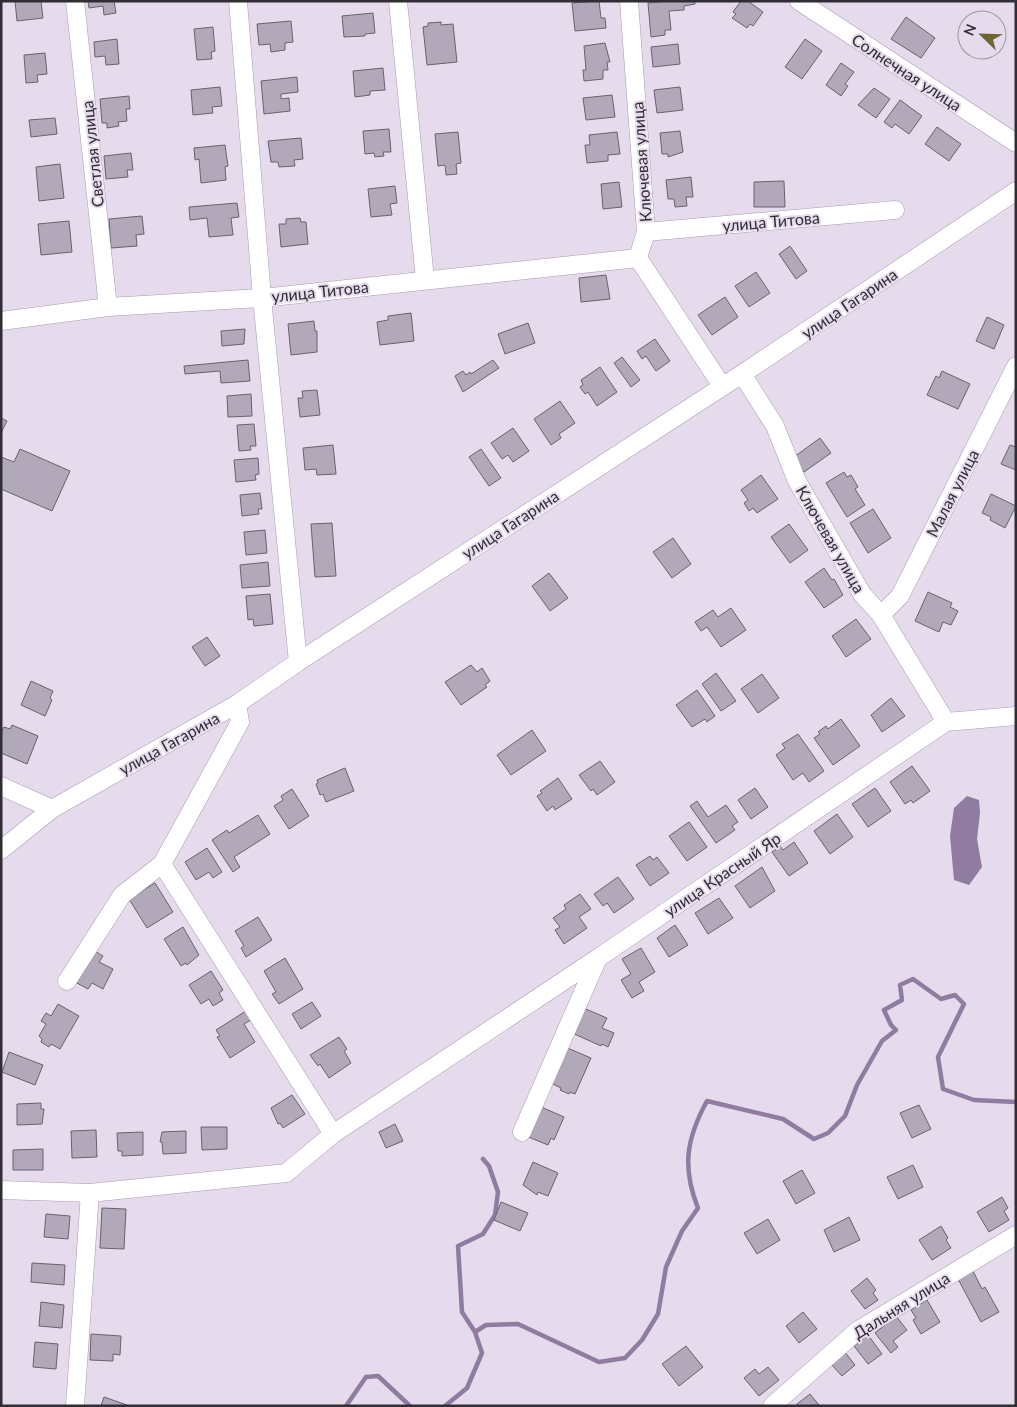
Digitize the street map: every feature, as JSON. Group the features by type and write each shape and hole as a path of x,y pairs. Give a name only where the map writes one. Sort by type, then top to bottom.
{"street":[{"name":"Светлая улица","path":"75,1 108,308"},
{"path":"238,1 262,298 298,662"},
{"path":"398,1 425,280"},
{"name":"Ключевая улица","path":"629,1 646,232 638,258"},
{"name":"Солнечная улица","path":"799,1 1016,143"},
{"name":"улица Гагарина","path":"1,850 52,809 237,704 298,662 742,374 1016,191"},
{"name":"улица Титова","path":"646,232 895,210"},
{"name":"улица Титова","path":"1,321 108,308 262,298 638,258"},
{"path":"638,258 722,386"},
{"name":"Малая улица","path":"881,615 900,596 1016,366"},
{"name":"Ключевая улица","path":"742,374 775,426 797,482 862,594 881,615 946,722"},
{"path":"68,981 122,895 162,864 240,722 237,704"},
{"name":"улица Красный Яр","path":"1,1190 90,1193 286,1173 333,1134 598,958 946,722 1016,716"},
{"path":"1,786 52,809"},
{"path":"162,864 333,1134"},
{"path":"522,1132 598,958"},
{"path":"75,1406 90,1193"},
{"name":"Дальняя улица","path":"772,1406 857,1331 1016,1236"}],"shaded area":[{"path":"967,796 979,800 980,813 977,839 982,867 969,885 954,880 950,836 954,808"}],"building":[{"path":"15,1 41,1 43,18 17,21"},
{"path":"88,1 114,1 116,13 104,15 103,6 89,8"},
{"path":"599,1 601,18 605,18 606,28 575,31 572,3"},
{"path":"695,1 695,4 684,6 684,10 669,11 671,30 665,30 665,35 651,37 648,3"},
{"path":"741,1 748,1 763,12 753,26 750,24 747,28 732,18 736,14 733,12"},
{"path":"373,13 375,33 365,34 365,36 344,37 342,16"},
{"path":"906,17 935,38 921,58 891,39"},
{"path":"291,21 293,42 285,43 285,50 271,52 270,44 259,45 257,24"},
{"path":"441,22 441,25 453,24 457,62 427,65 423,27 428,26 428,23"},
{"path":"213,27 215,51 211,52 212,59 197,60 194,29"},
{"path":"117,39 119,64 106,65 105,56 95,57 94,42"},
{"path":"805,39 822,51 802,79 785,67"},
{"path":"605,43 610,62 607,62 608,70 603,70 603,79 584,81 583,70 586,70 584,46"},
{"path":"678,44 680,64 653,67 651,47"},
{"path":"45,53 47,74 37,75 38,82 26,83 24,55"},
{"path":"841,63 854,72 845,84 848,86 841,96 826,85"},
{"path":"383,68 385,90 370,91 370,95 355,97 353,71"},
{"path":"297,77 298,92 281,94 281,99 289,98 290,111 264,114 261,81"},
{"path":"220,87 222,106 212,107 213,113 193,115 191,90"},
{"path":"680,87 683,110 657,113 654,90"},
{"path":"874,88 890,99 876,118 858,105"},
{"path":"612,95 615,117 586,120 583,98"},
{"path":"129,96 130,109 126,109 127,121 118,122 119,126 107,128 107,123 102,123 100,99"},
{"path":"900,100 922,116 909,134 895,124 892,128 884,122"},
{"path":"55,118 57,134 31,137 29,120"},
{"path":"937,127 961,144 949,161 925,144"},
{"path":"389,129 391,152 383,152 384,156 375,157 374,153 365,154 363,131"},
{"path":"680,131 683,152 668,157 668,154 662,154 660,133"},
{"path":"458,132 461,163 456,164 457,174 446,175 445,165 438,166 435,134"},
{"path":"617,132 620,154 608,155 608,161 587,163 585,145 590,145 589,135"},
{"path":"301,138 303,159 294,160 295,166 279,167 278,162 271,162 268,141"},
{"path":"225,145 228,166 225,167 226,180 201,183 199,159 195,160 194,148"},
{"path":"131,153 133,170 127,170 128,177 106,179 104,156"},
{"path":"60,164 64,198 39,201 36,167"},
{"path":"691,177 693,197 686,197 687,206 675,207 674,199 668,199 666,180"},
{"path":"784,181 785,207 754,207 754,182"},
{"path":"619,182 622,207 603,209 601,184"},
{"path":"395,186 397,203 390,204 392,215 371,217 368,189"},
{"path":"237,203 239,217 231,218 233,235 209,237 207,218 190,220 189,207"},
{"path":"142,216 144,234 136,235 137,246 111,248 109,219"},
{"path":"300,218 301,222 306,222 308,244 281,247 279,224 286,224 286,219"},
{"path":"69,221 72,252 41,255 38,224"},
{"path":"790,246 807,271 796,279 779,254"},
{"path":"756,272 770,293 749,307 735,286"},
{"path":"606,275 610,299 581,302 579,278"},
{"path":"725,297 738,317 712,335 698,315"},
{"path":"411,313 414,341 380,345 377,322 388,320 388,316"},
{"path":"987,317 1004,325 994,349 976,341"},
{"path":"314,321 315,331 317,331 317,352 291,355 288,324"},
{"path":"528,323 535,343 505,354 498,334"},
{"path":"245,329 244,344 222,346 221,331"},
{"path":"655,339 670,361 656,371 646,356 642,359 637,351"},
{"path":"622,357 640,380 631,387 614,363"},
{"path":"248,360 250,381 221,383 220,371 185,374 184,366"},
{"path":"493,360 499,368 463,392 455,376 463,371 466,375 470,372 471,374"},
{"path":"600,367 617,392 597,406 588,392 585,394 580,387 583,385 581,380"},
{"path":"942,371 970,384 958,409 927,395 936,376 939,378"},
{"path":"317,390 320,415 300,417 298,398 303,398 302,391"},
{"path":"251,394 252,416 228,417 227,396"},
{"path":"560,401 575,423 559,434 561,438 551,445 534,419"},
{"path":"1,418 7,421 1,433"},
{"path":"254,424 256,446 250,446 251,450 239,451 237,425"},
{"path":"513,428 529,451 513,462 508,455 502,459 491,443"},
{"path":"820,438 831,453 804,472 794,457"},
{"path":"333,445 336,474 317,475 316,469 305,470 303,448"},
{"path":"1010,445 1016,447 1016,470 1001,464"},
{"path":"20,449 70,471 52,511 1,489 1,457 14,462"},
{"path":"481,449 501,478 489,486 469,457"},
{"path":"258,458 259,474 255,475 256,480 236,482 234,460"},
{"path":"844,472 847,477 851,475 858,487 855,489 865,505 847,517 826,483"},
{"path":"761,475 778,499 757,513 753,508 749,511 744,503 748,500 741,490"},
{"path":"260,493 262,509 258,509 259,514 242,516 240,495"},
{"path":"991,494 1016,506 1005,528 990,520 991,517 982,513"},
{"path":"873,509 891,538 868,553 850,523"},
{"path":"332,523 336,576 315,577 311,524"},
{"path":"789,524 808,550 790,563 771,537"},
{"path":"265,530 267,553 246,555 244,532"},
{"path":"673,538 691,564 672,578 653,552"},
{"path":"268,562 270,586 242,588 240,565"},
{"path":"824,568 832,580 834,579 843,595 824,608 805,582"},
{"path":"549,573 568,598 550,611 532,586"},
{"path":"928,592 952,603 950,607 958,611 951,625 943,622 939,632 915,621"},
{"path":"270,594 273,624 254,626 253,619 248,620 246,596"},
{"path":"731,608 746,630 721,647 707,627 701,631 695,622 713,610 718,617"},
{"path":"856,619 871,639 846,657 832,636"},
{"path":"207,637 220,656 205,666 192,647"},
{"path":"471,665 477,672 482,668 490,681 485,685 487,687 461,705 445,682"},
{"path":"716,673 736,701 721,711 702,684"},
{"path":"762,674 779,698 758,713 741,689"},
{"path":"31,681 53,691 50,698 52,700 45,716 21,705"},
{"path":"697,690 715,716 707,722 705,719 692,727 676,705"},
{"path":"891,698 905,716 882,732 871,715"},
{"path":"841,719 860,746 833,765 814,738 826,726 828,729"},
{"path":"12,725 38,736 27,764 1,753 1,733 4,727 10,729"},
{"path":"532,730 546,751 511,775 497,755"},
{"path":"798,734 824,771 809,782 803,773 793,780 776,755 785,748 782,744"},
{"path":"600,761 615,782 597,795 593,789 591,791 579,775"},
{"path":"912,766 930,791 913,803 911,800 905,804 890,782"},
{"path":"345,768 354,791 326,802 323,794 320,795 316,784 318,783 317,780"},
{"path":"558,778 572,799 555,810 553,806 547,811 537,796 542,793 540,791"},
{"path":"755,788 768,807 751,819 738,800"},
{"path":"875,788 891,811 868,827 852,804"},
{"path":"292,789 309,816 289,829 274,806 283,800 281,796"},
{"path":"697,801 708,817 726,805 738,822 732,826 735,830 716,843 690,806"},
{"path":"837,814 853,837 830,854 814,831"},
{"path":"258,815 270,834 234,857 240,867 233,872 212,840 227,830 229,833"},
{"path":"689,822 707,847 687,861 669,836"},
{"path":"794,842 808,863 789,876 772,852 780,846 783,850"},
{"path":"207,848 222,872 213,878 209,872 196,880 185,862"},
{"path":"650,856 653,860 657,857 669,873 650,886 636,865"},
{"path":"762,867 775,891 750,908 735,886"},
{"path":"618,877 634,899 614,913 607,903 603,906 594,894"},
{"path":"155,883 173,912 147,928 129,899"},
{"path":"580,894 591,909 579,917 587,928 564,944 555,930 560,927 553,918 566,909 564,905"},
{"path":"719,898 733,918 708,934 695,913"},
{"path":"258,917 272,940 246,957 241,948 244,946 235,931"},
{"path":"675,925 688,945 669,957 657,938"},
{"path":"183,927 199,955 187,965 186,963 181,966 164,939"},
{"path":"641,948 655,972 639,982 644,991 632,998 621,980 631,974 622,959"},
{"path":"93,950 103,956 99,962 113,969 103,989 92,983 88,989 75,982"},
{"path":"285,958 303,989 279,1004 272,994 276,992 264,971"},
{"path":"211,971 223,990 219,993 223,1000 213,1006 209,999 201,1004 189,985"},
{"path":"312,1002 321,1016 301,1029 292,1014"},
{"path":"58,1004 79,1016 60,1049 51,1044 49,1047 41,1042 42,1039 39,1036 46,1024 41,1021 46,1013 51,1016"},
{"path":"581,1007 607,1018 602,1028 614,1033 608,1047 602,1044 601,1046 570,1032"},
{"path":"246,1011 251,1020 244,1024 255,1042 230,1058 217,1037 220,1036 216,1030"},
{"path":"339,1037 347,1049 344,1051 351,1063 329,1078 320,1064 318,1066 310,1055"},
{"path":"565,1047 591,1058 575,1094 570,1092 569,1094 560,1090 561,1088 549,1082"},
{"path":"9,1052 43,1065 35,1085 2,1072"},
{"path":"292,1095 305,1114 283,1128 280,1123 278,1124 271,1108"},
{"path":"41,1103 41,1109 44,1109 42,1124 17,1125 17,1104"},
{"path":"919,1105 931,1129 912,1138 900,1113"},
{"path":"539,1106 564,1117 554,1140 551,1138 548,1145 526,1136"},
{"path":"395,1124 403,1141 386,1148 379,1132"},
{"path":"201,1127 227,1127 227,1149 202,1150"},
{"path":"96,1130 97,1157 72,1158 71,1131"},
{"path":"186,1131 186,1153 163,1154 162,1142 160,1142 162,1132"},
{"path":"143,1132 143,1155 122,1156 122,1151 118,1151 117,1133"},
{"path":"43,1149 43,1170 13,1170 13,1150"},
{"path":"533,1162 558,1173 548,1196 538,1192 537,1195 523,1185"},
{"path":"913,1165 923,1187 898,1199 887,1177"},
{"path":"802,1170 815,1193 796,1204 783,1181"},
{"path":"1002,1197 1008,1208 1004,1211 1009,1220 989,1232 977,1212"},
{"path":"501,1202 528,1213 520,1231 494,1220"},
{"path":"102,1208 126,1209 124,1249 100,1248"},
{"path":"46,1214 70,1216 68,1239 44,1237"},
{"path":"849,1217 860,1240 834,1252 824,1230"},
{"path":"768,1219 780,1240 757,1254 744,1233"},
{"path":"941,1226 951,1248 932,1260 919,1240"},
{"path":"32,1263 65,1265 64,1285 31,1282"},
{"path":"973,1271 982,1289 985,1287 999,1312 981,1322 958,1279"},
{"path":"867,1278 876,1290 873,1293 878,1300 865,1309 851,1291"},
{"path":"927,1300 940,1322 921,1334 913,1320 916,1318 911,1310"},
{"path":"41,1302 64,1305 62,1328 39,1326"},
{"path":"803,1312 817,1329 799,1343 786,1326"},
{"path":"896,1316 907,1330 893,1341 898,1347 891,1353 875,1333"},
{"path":"91,1334 121,1336 120,1355 113,1354 113,1361 90,1360"},
{"path":"868,1335 882,1354 868,1364 854,1346"},
{"path":"35,1342 58,1344 56,1369 33,1367"},
{"path":"686,1346 703,1367 679,1386 662,1364"},
{"path":"844,1351 855,1365 842,1376 830,1363"},
{"path":"768,1367 779,1380 759,1396 744,1378 755,1369 759,1374"},
{"path":"810,1394 819,1405 798,1406 797,1404"},
{"path":"104,1397 127,1405 101,1406"}],"waterway":[{"path":"445,1406 467,1388 482,1353 475,1332 486,1325 518,1324 599,1362 625,1358 642,1340 658,1314 666,1267 682,1231 698,1208 690,1180 689,1154 694,1128 707,1101 783,1119 814,1139 828,1133 845,1116 857,1085 882,1041 896,1030 891,1025 884,1010 902,1000 900,985 913,979 941,999 955,995 964,1004 938,1057 943,1089 974,1100 1016,1102"},
{"path":"475,1332 462,1312 458,1246 483,1234 495,1215 498,1192 489,1166 483,1159"},
{"path":"346,1406 366,1377 378,1376 410,1406"}]}
